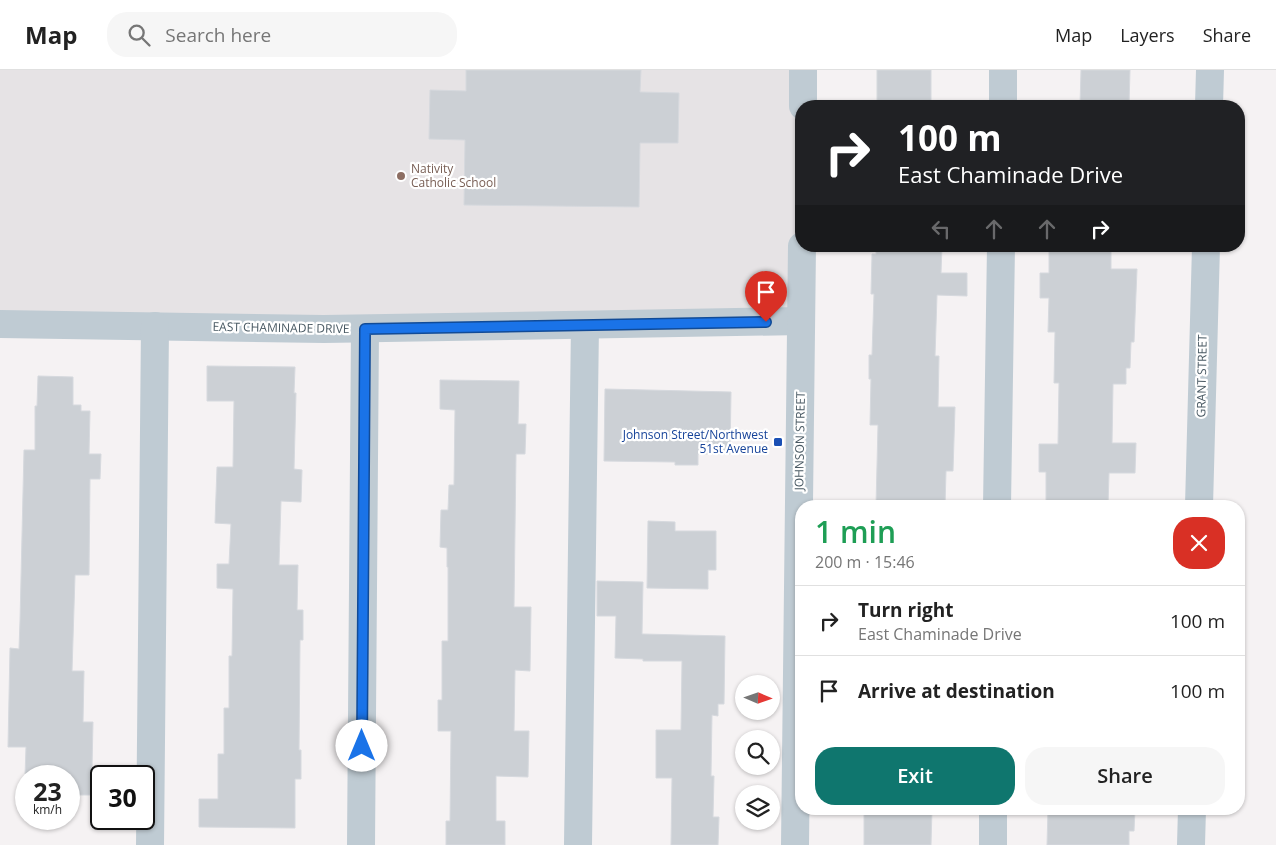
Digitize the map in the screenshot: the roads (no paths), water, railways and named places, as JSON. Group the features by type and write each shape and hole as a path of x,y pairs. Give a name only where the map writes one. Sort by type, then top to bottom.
{"street":[{"path":"803,70 803,100"},
{"path":"1003,100 1004,70"},
{"path":"1209,100 1210,70"},
{"name":"JOHNSON STREET","path":"799,500 802,252"},
{"path":"997,500 1001,252"},
{"name":"GRANT STREET","path":"1199,500 1206,252"},
{"name":"EAST CHAMINADE DRIVE","path":"0,324 365,329 801,321"},
{"path":"578,845 585,325"},
{"path":"150,845 155,326"},
{"path":"361,845 365,329"},
{"name":"JOHNSON STREET","path":"795,815 795,845"},
{"path":"993,815 993,845"},
{"path":"1191,845 1192,815"}],"place":[{"name":"Nativity Catholic School","path":"401,176"},
{"name":"Johnson Street/Northwest 51st Avenue","path":"778,442"}]}
